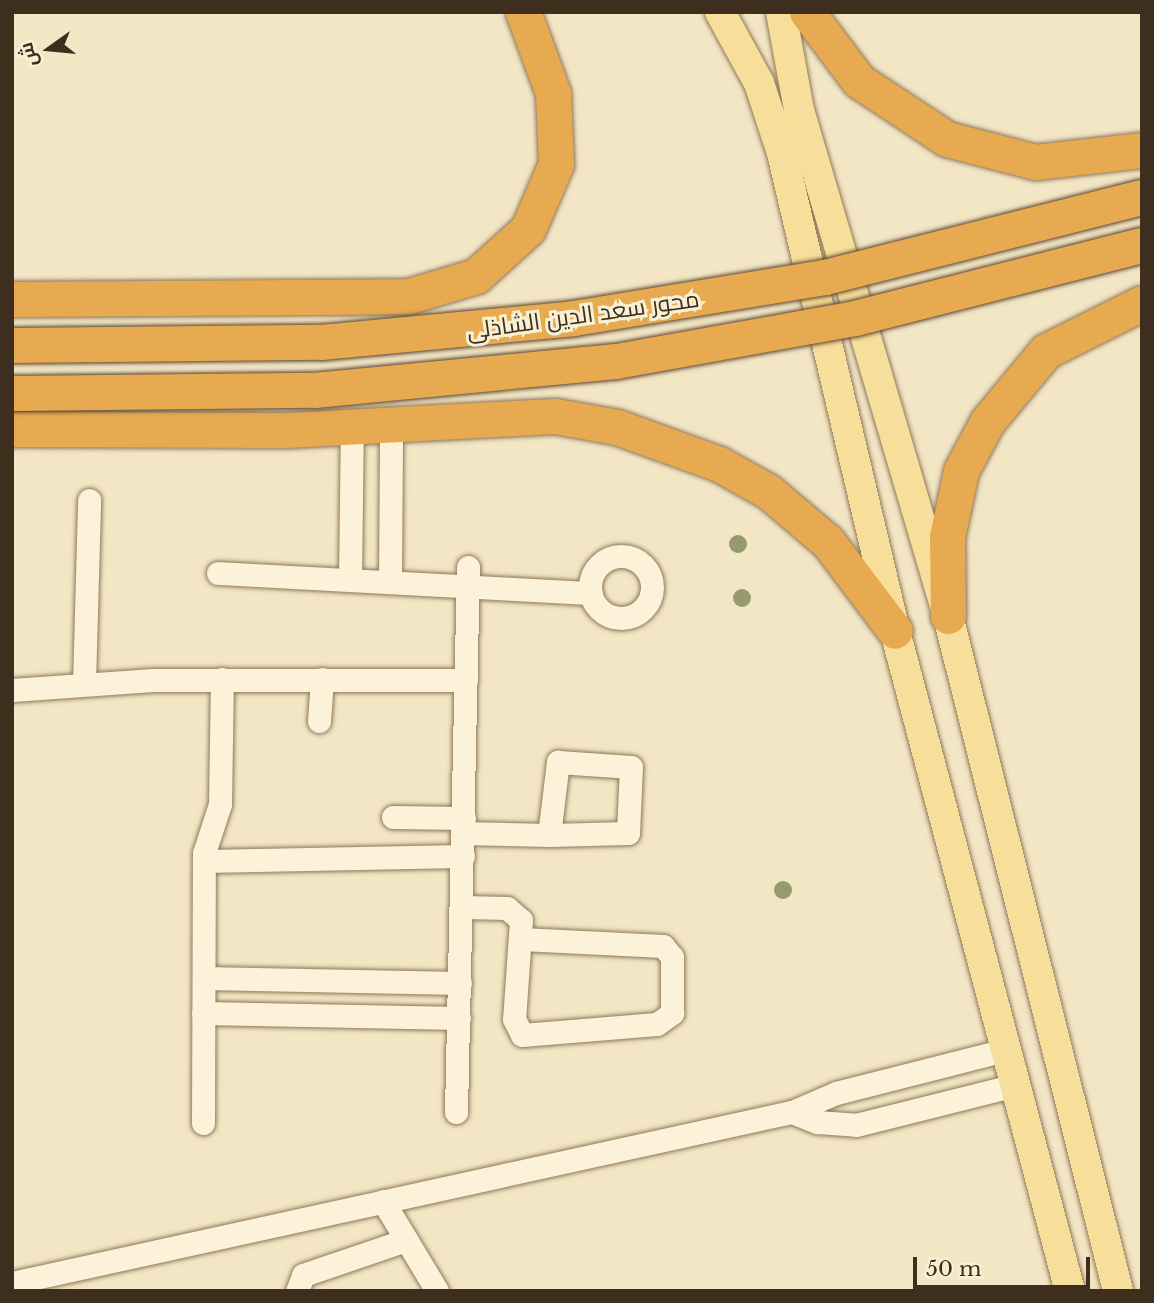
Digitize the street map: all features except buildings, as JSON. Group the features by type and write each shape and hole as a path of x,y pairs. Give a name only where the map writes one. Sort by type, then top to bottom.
{"highway":[{"path":"12,299 409,296 476,276 528,229 555,164 553,93 523,12"},
{"path":"807,12 859,81 947,139 1035,162 1142,150"},
{"name":"محور سعد الدين الشاذلى","path":"12,345 309,342 575,318 838,274 1142,197"},
{"name":"محور سعد الدين الشاذلى","path":"12,393 314,390 616,360 855,318 1142,245"},
{"path":"948,616 947,537 961,471 987,422 1045,351 1142,303"},
{"path":"12,429 352,427 555,416 617,427 719,464 807,521 895,631"}],"main road":[{"path":"720,12 772,118 895,631 1070,1291"},
{"path":"781,12 802,122 948,616 1053,1054 1118,1291"},
{"path":"1010,1066 1053,1054"}],"lane":[{"path":"390,582 391,424"},
{"path":"350,580 352,427"},
{"path":"84,684 89,500"},
{"path":"218,573 390,582 468,577 590,593"},
{"path":"457,1112 468,577"},
{"path":"202,1122 204,861 220,804 222,679"},
{"path":"12,690 84,684 222,679 466,680"},
{"path":"319,721 322,679"},
{"path":"393,817 549,835 628,833 631,767 558,762 549,835"},
{"path":"204,861 463,856"},
{"path":"462,907 511,910 521,920 514,1019 522,1035 657,1024 673,1013 672,957 663,946 521,939"},
{"path":"204,978 460,983"},
{"path":"203,1013 459,1018"},
{"path":"12,1283 792,1112 836,1093 1010,1066"},
{"path":"792,1112 817,1122 856,1125 1010,1066"},
{"path":"383,1201 436,1291"},
{"path":"297,1291 303,1275 406,1241"}]}
